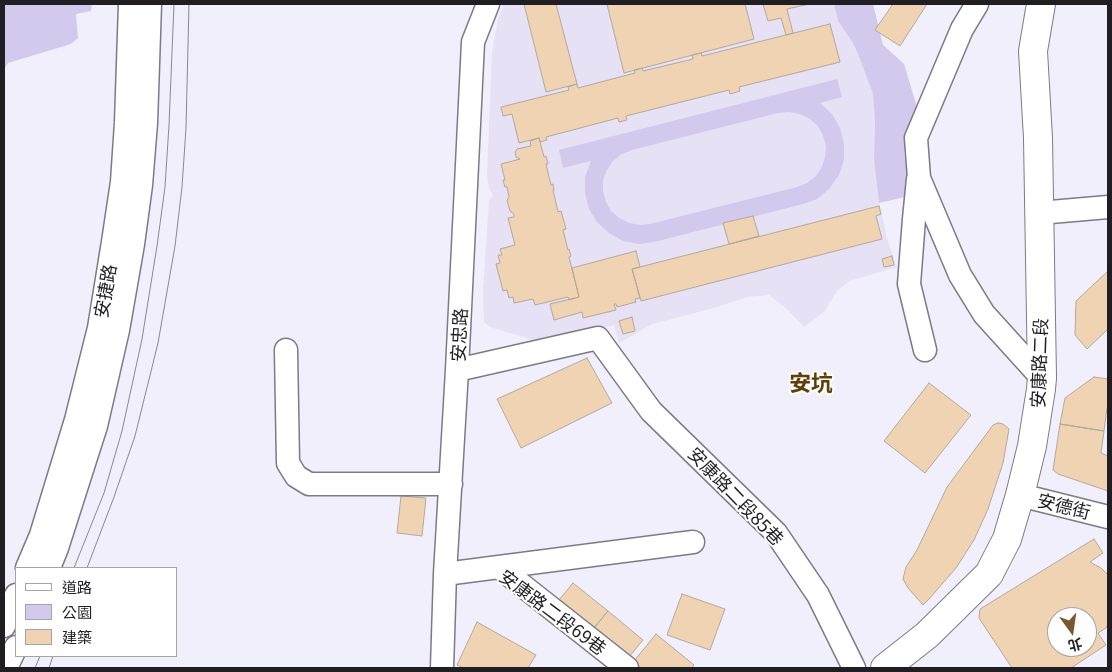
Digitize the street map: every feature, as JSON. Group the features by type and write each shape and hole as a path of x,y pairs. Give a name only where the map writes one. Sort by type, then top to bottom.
{"main road":[{"name":"安康路二段","path":"885,668 927,635 989,574 1007,539 1032,446 1042,378 1038,138 1033,51 1041,4"}],"street":[{"name":"安捷路","path":"27,567 41,535 76,420 99,328 122,182 130,4"},
{"name":"安捷路","path":"49,567 58,548 96,426 118,330 141,185 146,123 150,4"},
{"name":"安忠路","path":"442,668 445,574 458,370 473,42 488,4"},
{"path":"925,350 909,284 919,178 916,138 962,29 977,4"},
{"path":"919,178 960,275 984,314 1042,378"},
{"path":"1039,213 1108,207"},
{"name":"安康路二段85巷","path":"458,370 598,338 651,411 776,533 818,595 854,668"},
{"path":"286,350 288,463 296,476 309,484 451,484"},
{"name":"安德街","path":"1020,495 1108,517"},
{"path":"499,567 693,542"},
{"name":"安康路二段69巷","path":"445,574 499,567 627,668"},
{"path":"4,626 15,598"},
{"path":"6,668 15,649"}],"shaded area":[{"path":"504,4 834,4 838,21 853,43 873,94 875,121 874,160 879,203 888,242 897,267 849,281 837,291 824,312 804,327 788,310 769,295 748,297 652,324 619,343 614,325 543,343 490,327 484,322 483,290 489,201 493,196 489,188 487,175 492,52 498,19"}],"green space":[{"path":"4,4 92,4 91,11 76,14 78,38 71,44 8,63 4,70"},
{"path":"834,4 873,4 883,45 904,64 917,107 910,123 904,152 908,181 905,197 879,203 874,160 875,121 873,94 853,43 838,21"},
{"path":"837,79 842,97 820,103 832,114 840,128 844,144 844,160 839,175 829,189 817,199 654,242 639,244 623,241 609,233 597,222 589,209 585,193 585,177 591,161 563,168 559,150","holes":["778,113 800,114 818,126 826,146 822,167 816,176 807,183 640,225 629,223 619,218 611,211 606,202 603,180 613,161 622,154"]}],"building":[{"path":"524,4 556,4 577,84 546,92"},
{"path":"607,4 745,4 754,39 624,73"},
{"path":"763,4 809,4 787,9 793,33 786,35 781,18 768,21"},
{"path":"893,4 927,4 900,46 875,30"},
{"path":"830,24 840,62 739,87 740,91 730,94 729,90 626,116 627,120 619,122 618,118 546,137 547,140 540,142 539,138 519,143 512,114 503,116 501,107 569,90 568,87 577,84 578,88 635,73 634,70 642,68 643,71 693,59 692,55 701,53 702,56"},
{"path":"539,138 544,157 546,156 548,164 546,164 551,185 553,184 558,212 561,211 566,229 563,230 571,256 569,257 579,297 569,300 568,297 535,305 533,299 514,303 513,297 509,298 507,290 503,291 496,264 500,263 498,255 502,255 500,249 515,245 508,218 514,217 514,214 510,211 507,201 509,197 503,180 505,180 501,164 520,159 516,157 515,152 517,149 531,146 530,141"},
{"path":"879,206 881,214 876,216 882,239 641,301 632,269"},
{"path":"753,216 759,236 729,244 723,223"},
{"path":"636,251 640,267 632,269 640,298 635,299 636,302 617,307 614,304 616,310 583,318 582,312 554,320 550,304 579,297 572,268"},
{"path":"892,256 894,265 884,267 882,259"},
{"path":"1108,271 1108,329 1087,349 1075,335 1076,301"},
{"path":"632,317 635,331 623,334 619,321"},
{"path":"587,358 612,403 521,448 497,399"},
{"path":"1094,377 1108,379 1108,408 1104,431 1060,424 1065,398"},
{"path":"929,383 971,415 925,473 884,441"},
{"path":"1003,424 1009,429 1003,463 988,509 974,540 956,568 923,605 908,588 903,579 906,567 917,550 947,487 993,425"},
{"path":"1060,424 1104,431 1101,453 1108,456 1108,491 1058,474 1053,470"},
{"path":"401,496 426,498 422,536 397,533"},
{"path":"1094,539 1103,553 1090,562 1101,568 1108,575 1108,624 1106,628 1098,633 1106,645 1097,651 1097,607 1047,607 1047,657 1088,657 1071,668 1012,668 979,618 980,609"},
{"path":"573,583 608,611 589,634 554,606"},
{"path":"682,594 725,609 710,650 667,635"},
{"path":"608,611 643,640 624,663 589,634"},
{"path":"477,622 536,655 528,668 463,668 457,665"},
{"path":"656,634 694,665 692,668 632,668 630,666"}],"tram line":[{"path":"74,567 104,493 122,431 142,339 165,187 174,4"},
{"path":"87,567 135,436 158,343 175,246 182,187 186,128 189,4"},
{"path":"35,668 40,657"},
{"path":"49,668 53,657"}],"district":[{"name":"安坑","path":"811,383"}]}
